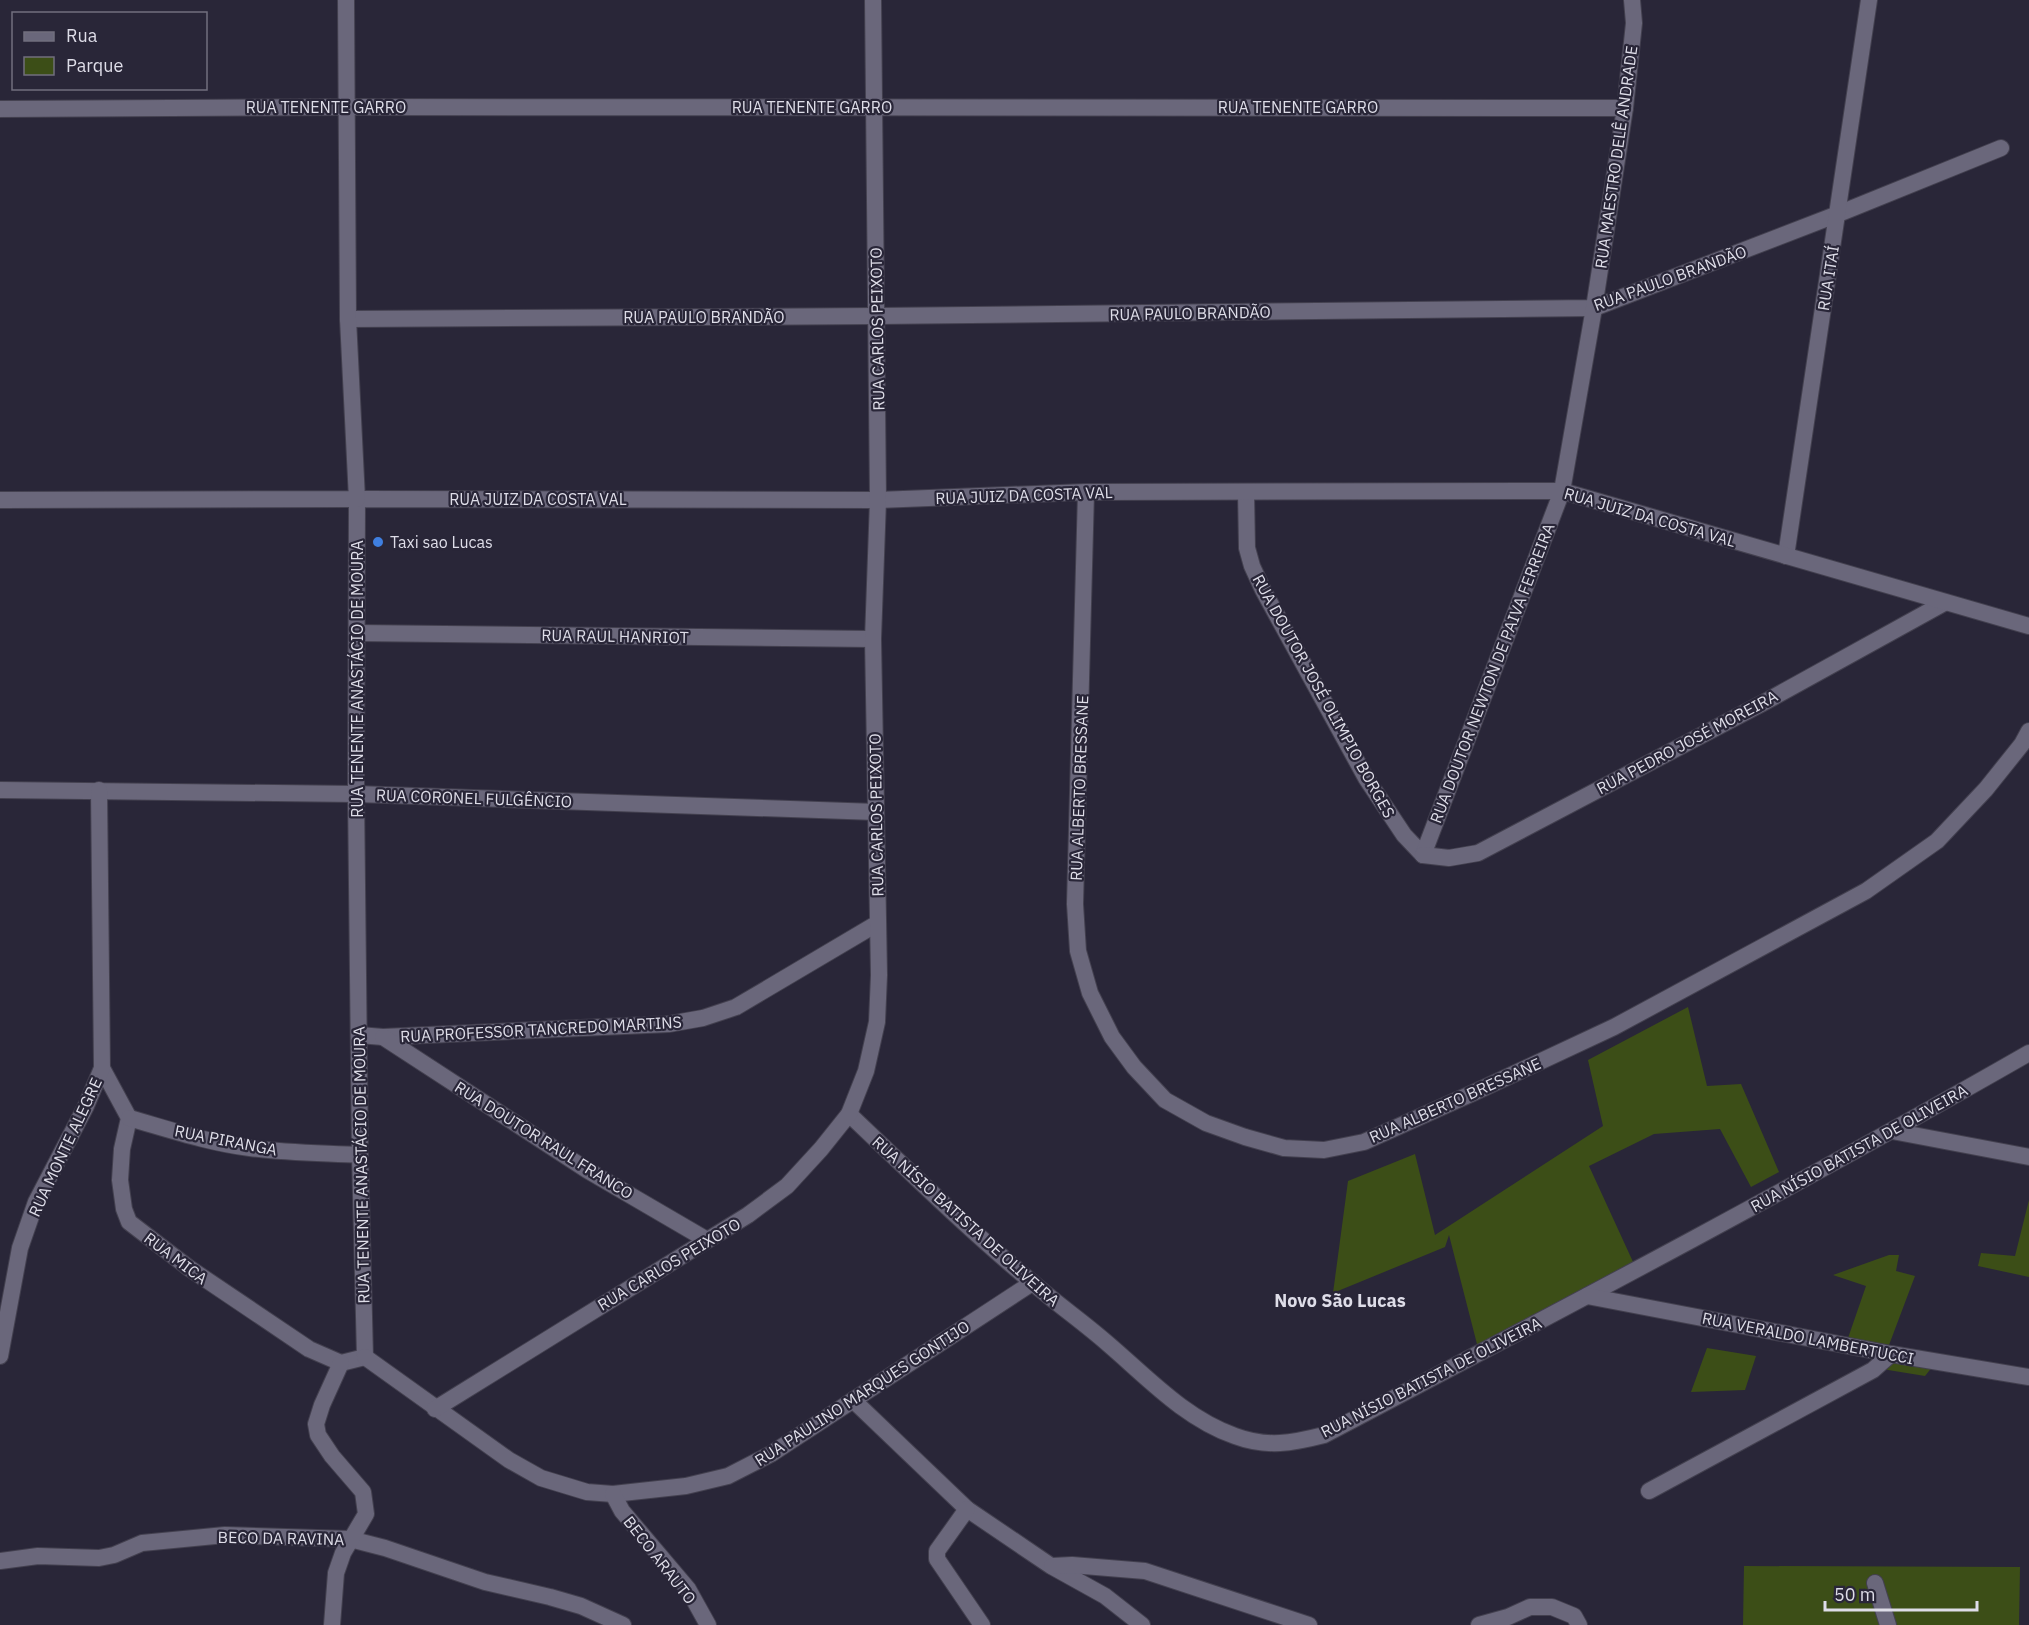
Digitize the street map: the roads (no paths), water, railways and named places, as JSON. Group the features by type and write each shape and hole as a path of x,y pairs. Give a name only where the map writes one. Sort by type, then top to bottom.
{"street":[{"name":"RUA TENENTE ANASTÁCIO DE MOURA","path":"346,0 348,319 357,499 356,794 365,1357"},
{"name":"RUA CARLOS PEIXOTO","path":"435,1409 748,1215 787,1186 849,1114 866,1071 877,1022 879,975 873,639 878,500 873,0"},
{"name":"RUA MAESTRO DELÊ ANDRADE","path":"1562,491 1594,308 1625,108 1634,23 1632,0"},
{"name":"RUA ITAÍ","path":"1786,556 1869,0"},
{"name":"RUA TENENTE GARRO","path":"0,109 1625,108"},
{"name":"RUA PAULO BRANDÃO","path":"348,319 1594,308 2001,148"},
{"name":"RUA JUIZ DA COSTA VAL","path":"0,500 878,500 1086,492 1562,491 2029,626"},
{"name":"RUA DOUTOR NEWTON DE PAIVA FERREIRA","path":"1423,855 1562,491"},
{"name":"RUA ALBERTO BRESSANE","path":"1086,492 1075,904 1078,951 1090,993 1117,1044 1134,1067 1165,1100 1206,1123 1284,1148 1324,1150 1364,1142 1614,1027 1866,891 1937,841 1986,789 2022,744 2029,731"},
{"name":"RUA DOUTOR JOSÉ OLIMPIO BORGES","path":"1246,492 1246,548 1263,591 1366,778 1404,835 1423,855"},
{"name":"RUA PEDRO JOSÉ MOREIRA","path":"1423,855 1449,858 1478,853 1763,703 1944,603"},
{"name":"RUA RAUL HANRIOT","path":"357,633 873,639"},
{"name":"RUA CORONEL FULGÊNCIO","path":"0,790 356,794 876,812"},
{"name":"RUA MONTE ALEGRE","path":"0,1356 20,1248 33,1211 86,1106 102,1068 99,790"},
{"name":"RUA PROFESSOR TANCREDO MARTINS","path":"359,1035 383,1037 669,1024 703,1018 736,1007 878,923"},
{"name":"RUA DOUTOR RAUL FRANCO","path":"383,1037 588,1170 707,1240"},
{"name":"RUA NÍSIO BATISTA DE OLIVEIRA","path":"849,1114 942,1203 1032,1283 1106,1342 1182,1408 1235,1436 1262,1443 1292,1443 1324,1435 1587,1296 1892,1131 2029,1053"},
{"path":"102,1068 129,1119"},
{"name":"RUA PIRANGA","path":"129,1119 202,1139 248,1148 360,1155"},
{"name":"RUA MICA","path":"129,1119 122,1149 120,1180 124,1209 129,1222 189,1268 309,1349 341,1363"},
{"path":"1892,1131 2029,1157"},
{"name":"RUA PAULINO MARQUES GONTIJO","path":"365,1357 508,1460 541,1478 587,1492 613,1494 686,1486 728,1476 771,1454 1032,1283"},
{"name":"RUA VERALDO LAMBERTUCCI","path":"1587,1296 1891,1354 2029,1377"},
{"path":"1648,1491 1874,1370 1891,1354"},
{"path":"332,1625 336,1573 351,1539 366,1514 363,1492 318,1436 316,1424 341,1363 365,1357"},
{"path":"853,1400 967,1509 1052,1566 1105,1596 1142,1625"},
{"name":"BECO ARAUTO","path":"613,1494 622,1511 688,1589 708,1625"},
{"path":"967,1509 937,1551 937,1559 982,1625"},
{"name":"BECO DA RAVINA","path":"0,1561 38,1556 99,1558 114,1555 142,1543 225,1535 351,1539 385,1548 484,1582 581,1606 623,1625"},
{"path":"1052,1566 1072,1565 1145,1571 1309,1625"},
{"path":"1875,1582 1888,1625"},
{"path":"1479,1625 1508,1617 1530,1607 1552,1607 1574,1616 1579,1625"}],"place":[{"name":"Taxi sao Lucas","path":"378,542"}],"district":[{"name":"Novo São Lucas","path":"1340,1301"}]}
